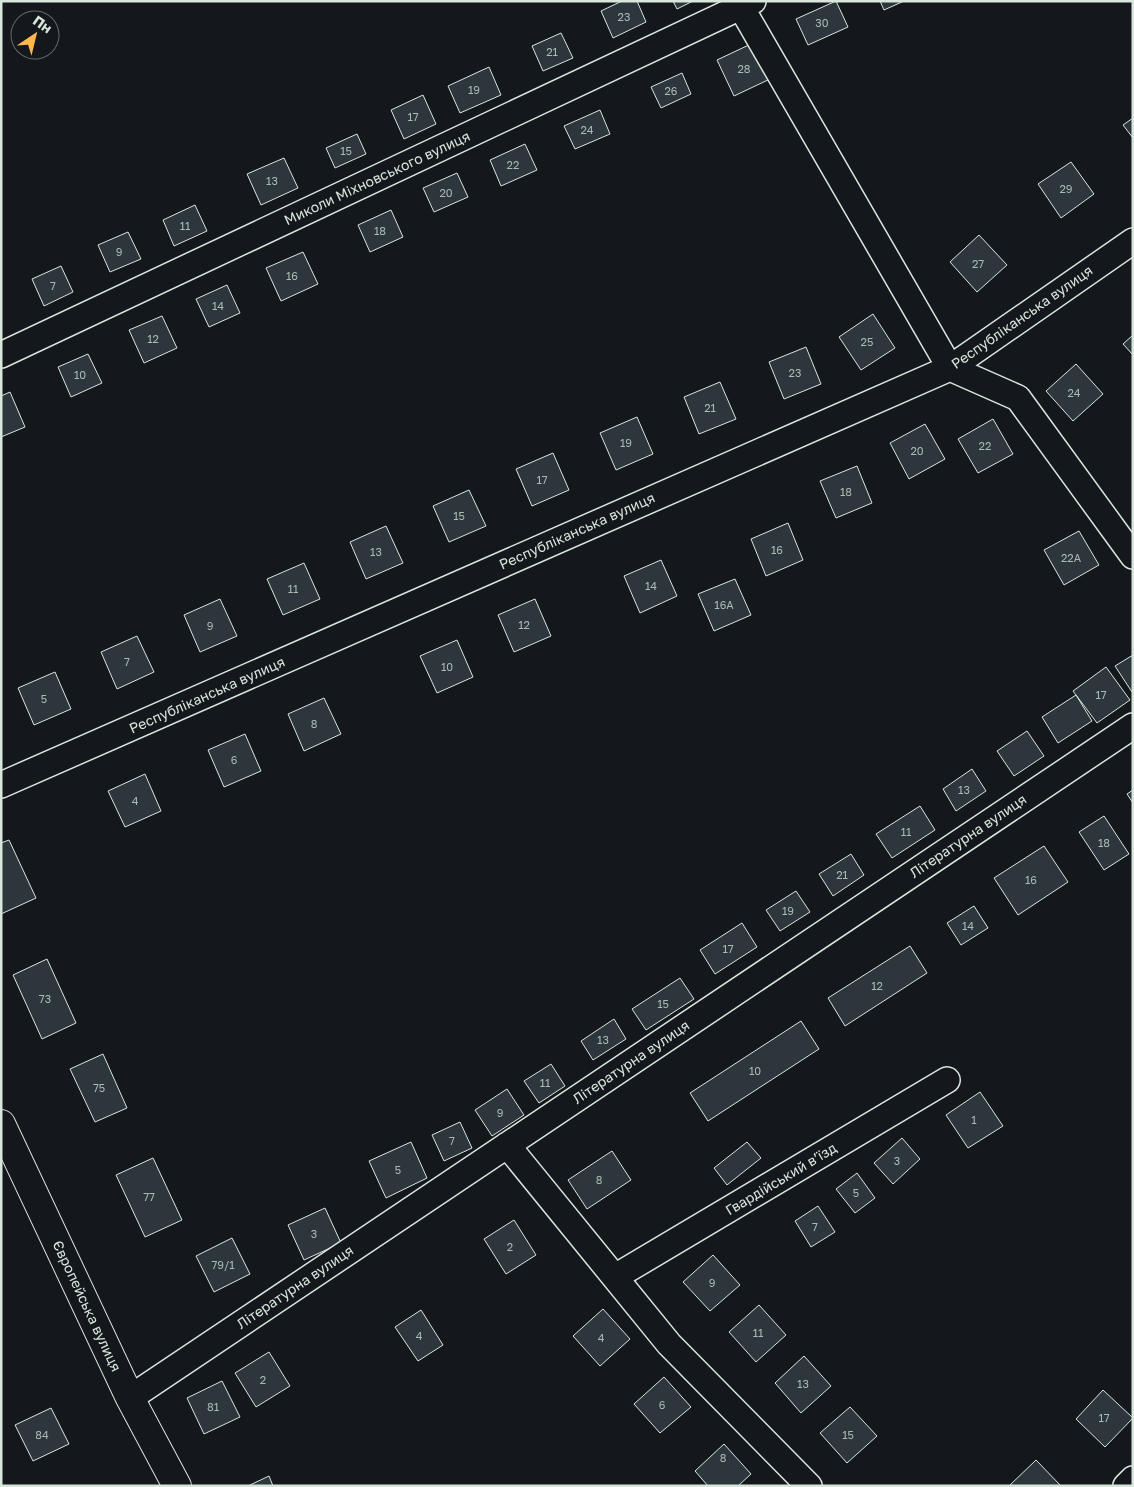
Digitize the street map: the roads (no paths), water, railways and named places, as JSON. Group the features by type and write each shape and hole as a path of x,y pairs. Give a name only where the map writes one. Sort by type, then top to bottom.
{"street":[{"name":"Миколи Міхновського вулиця","path":"1,354 747,4"},
{"path":"747,4 950,368 1018,398 1133,556"},
{"name":"Республіканська вулиця","path":"1,785 950,368 1133,241"},
{"name":"Літературна вулиця","path":"130,1398 1133,726"},
{"name":"Гвардійський в’їзд","path":"615,1277 947,1080"},
{"name":"Європейська вулиця","path":"1,1124 130,1398 177,1486"},
{"path":"507,1145 669,1344 809,1486"},
{"path":"1126,1486 1133,1479"}]}
